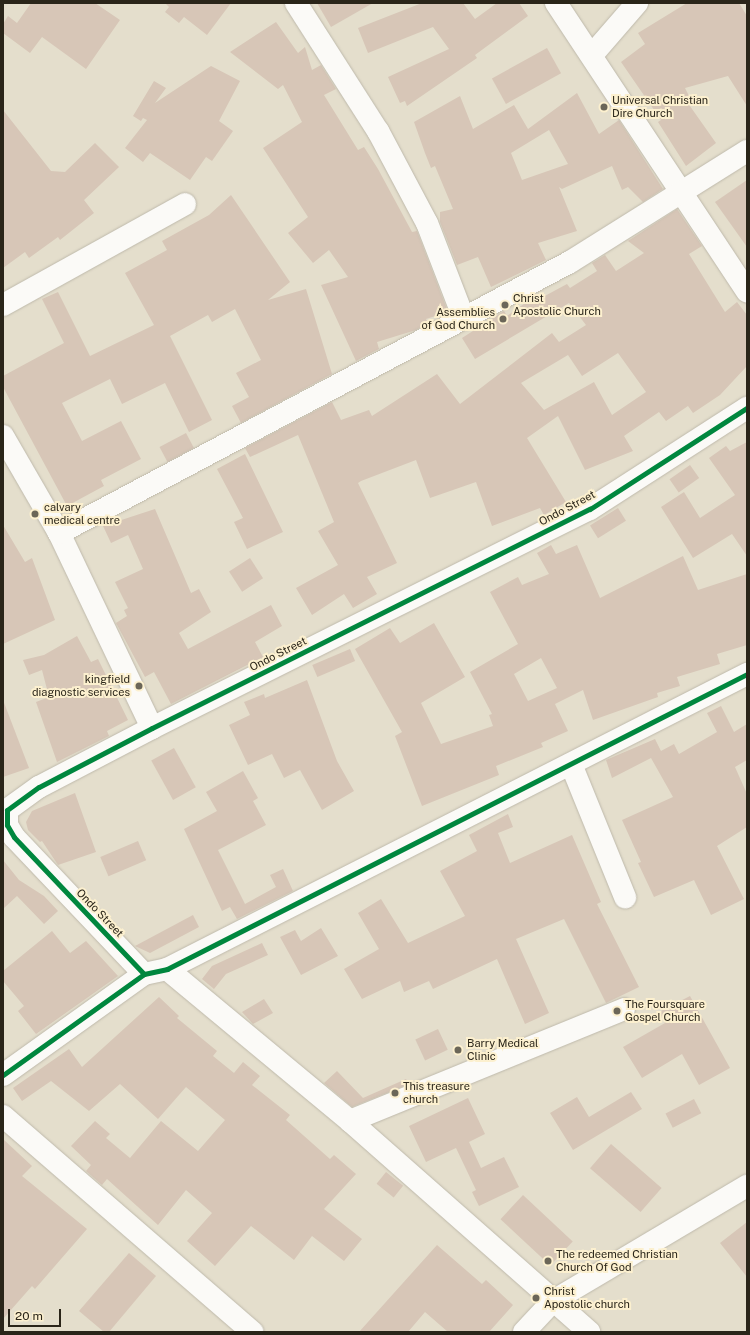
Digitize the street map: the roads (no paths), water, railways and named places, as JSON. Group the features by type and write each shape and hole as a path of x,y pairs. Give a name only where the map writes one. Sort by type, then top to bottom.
{"street":[{"path":"296,3 378,131 427,223 464,319"},
{"path":"556,3 592,55 747,292"},
{"path":"592,55 637,3"},
{"path":"59,533 570,262 747,151"},
{"path":"3,305 185,204"},
{"name":"Ondo Street","path":"144,974 14,837 7,825 7,810 39,787 152,728 590,509 747,408"},
{"path":"3,436 59,533 152,728"},
{"path":"3,1075 144,974 167,969 747,674"},
{"path":"571,764 625,897"},
{"path":"167,969 350,1121 589,1332"},
{"path":"350,1121 624,1009"},
{"path":"3,1116 252,1332"},
{"path":"524,1332 553,1301 747,1186"}],"place":[{"name":"Universal Christian Dire Church","path":"604,107"},
{"name":"Christ Apostolic Church","path":"505,305"},
{"name":"Assemblies of God Church","path":"503,319"},
{"name":"calvary medical centre","path":"35,514"},
{"name":"kingfield diagnostic services","path":"139,686"},
{"name":"The Foursquare Gospel Church","path":"617,1011"},
{"name":"Barry Medical Clinic","path":"458,1050"},
{"name":"This treasure church","path":"395,1093"},
{"name":"The redeemed Christian Church Of God","path":"548,1261"},
{"name":"Christ Apostolic church","path":"536,1298"}]}
